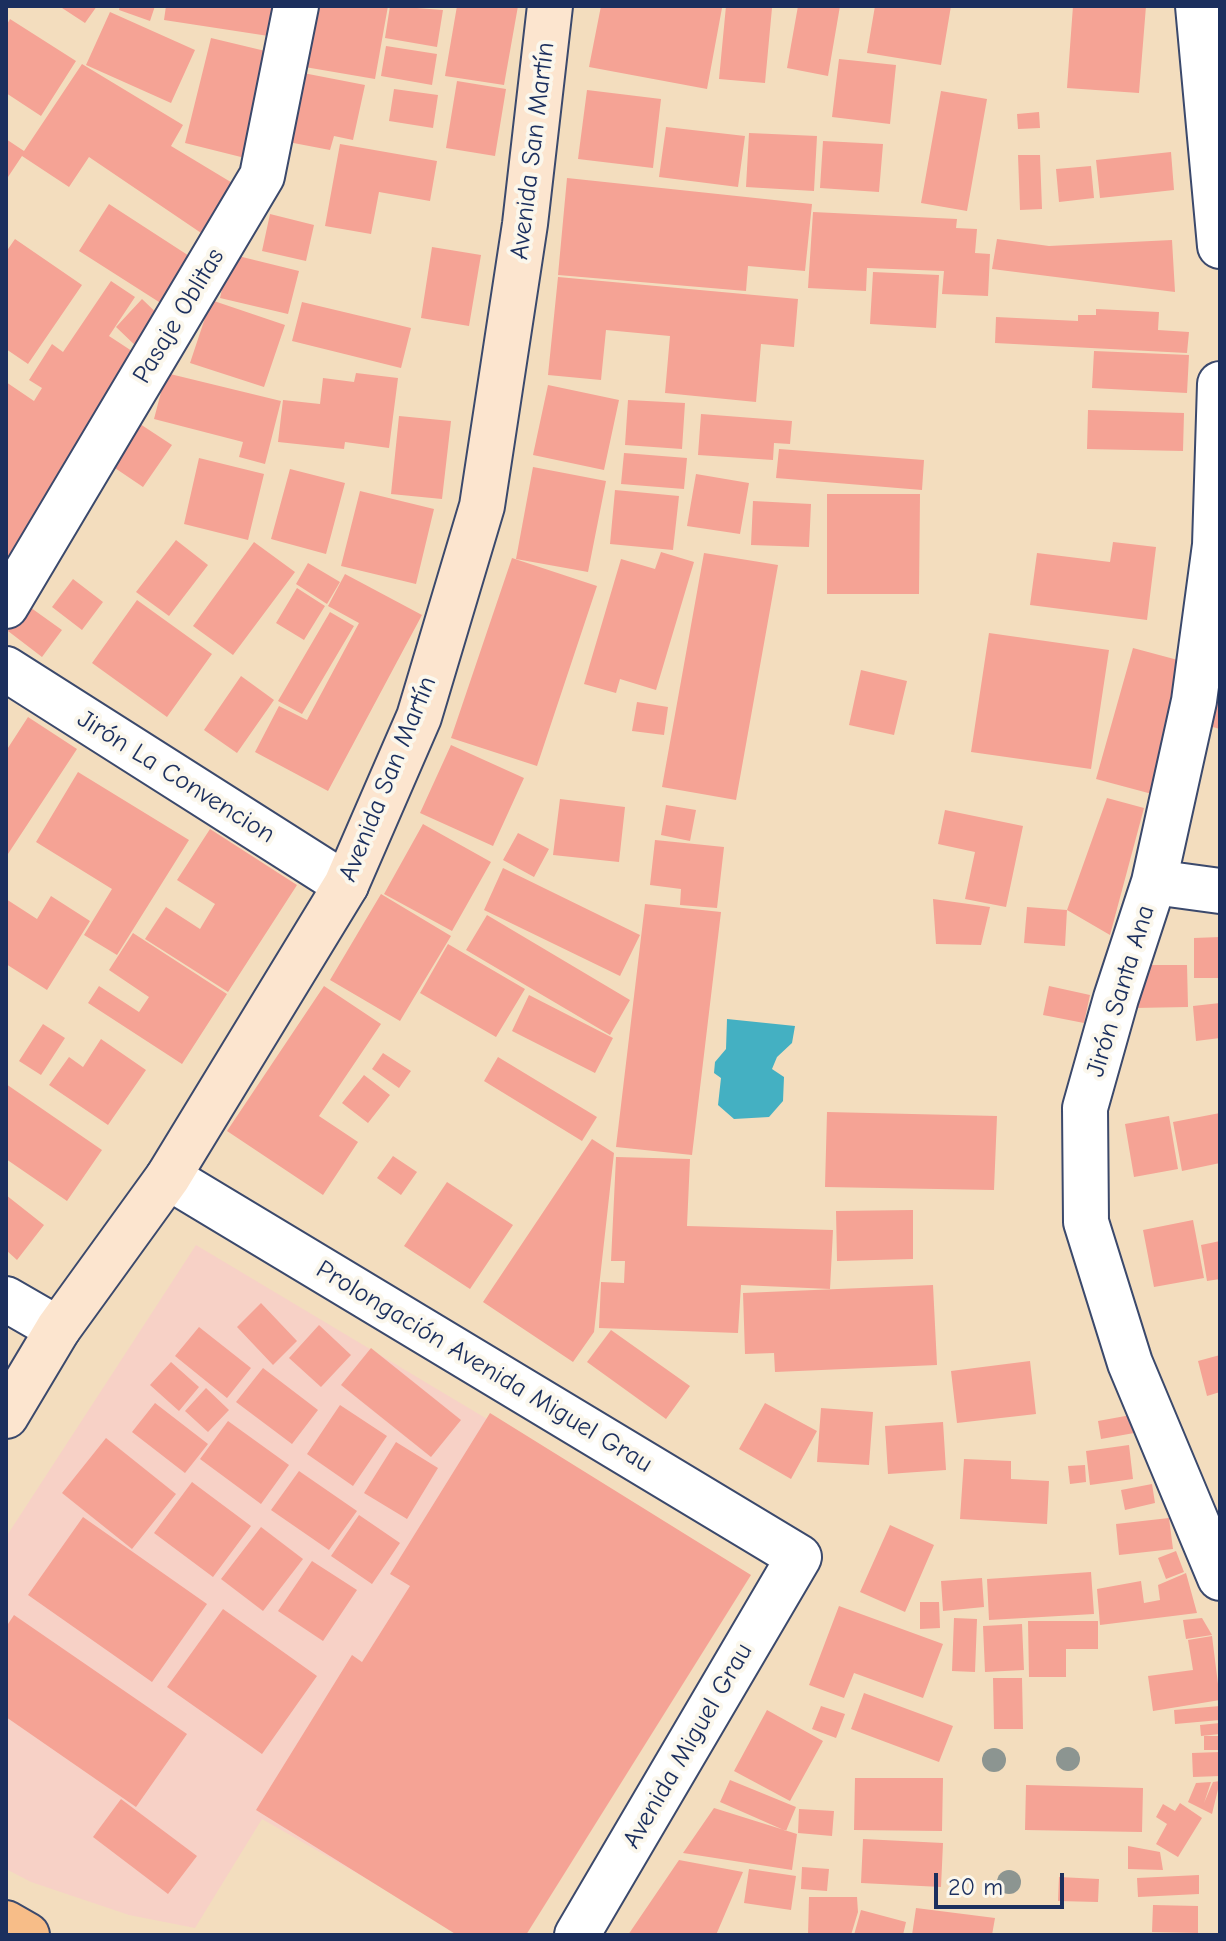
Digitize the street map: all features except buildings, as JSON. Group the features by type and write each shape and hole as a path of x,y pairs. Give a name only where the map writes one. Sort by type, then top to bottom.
{"main road":[{"name":"Avenida San Martín","path":"6,1416 58,1329 168,1177 346,885 419,717 482,506 525,224 550,6"},
{"path":"6,1923 27,1935"}],"street":[{"name":"Pasaje Oblitas","path":"6,606 262,176 296,6"},
{"path":"1198,6 1220,246"},
{"name":"Jirón Santa Ana","path":"1220,384 1215,545 1194,701 1154,882 1116,998 1085,1108 1086,1222 1130,1363 1220,1578"},
{"name":"Jirón La Convencion","path":"6,669 346,885"},
{"path":"1154,882 1220,891"},
{"name":"Prolongación Avenida Miguel Grau","path":"168,1177 799,1557"},
{"path":"6,1299 58,1329"},
{"name":"Avenida Miguel Grau","path":"577,1935 799,1557"}],"shaded area":[{"path":"196,1245 748,1575 465,1935 262,1819 195,1928 129,1915 31,1882 6,1869 6,1537"}],"water":[{"path":"727,1019 795,1026 792,1043 777,1057 772,1069 784,1077 783,1101 769,1117 734,1119 718,1105 721,1078 714,1073 715,1062 726,1049"}]}
